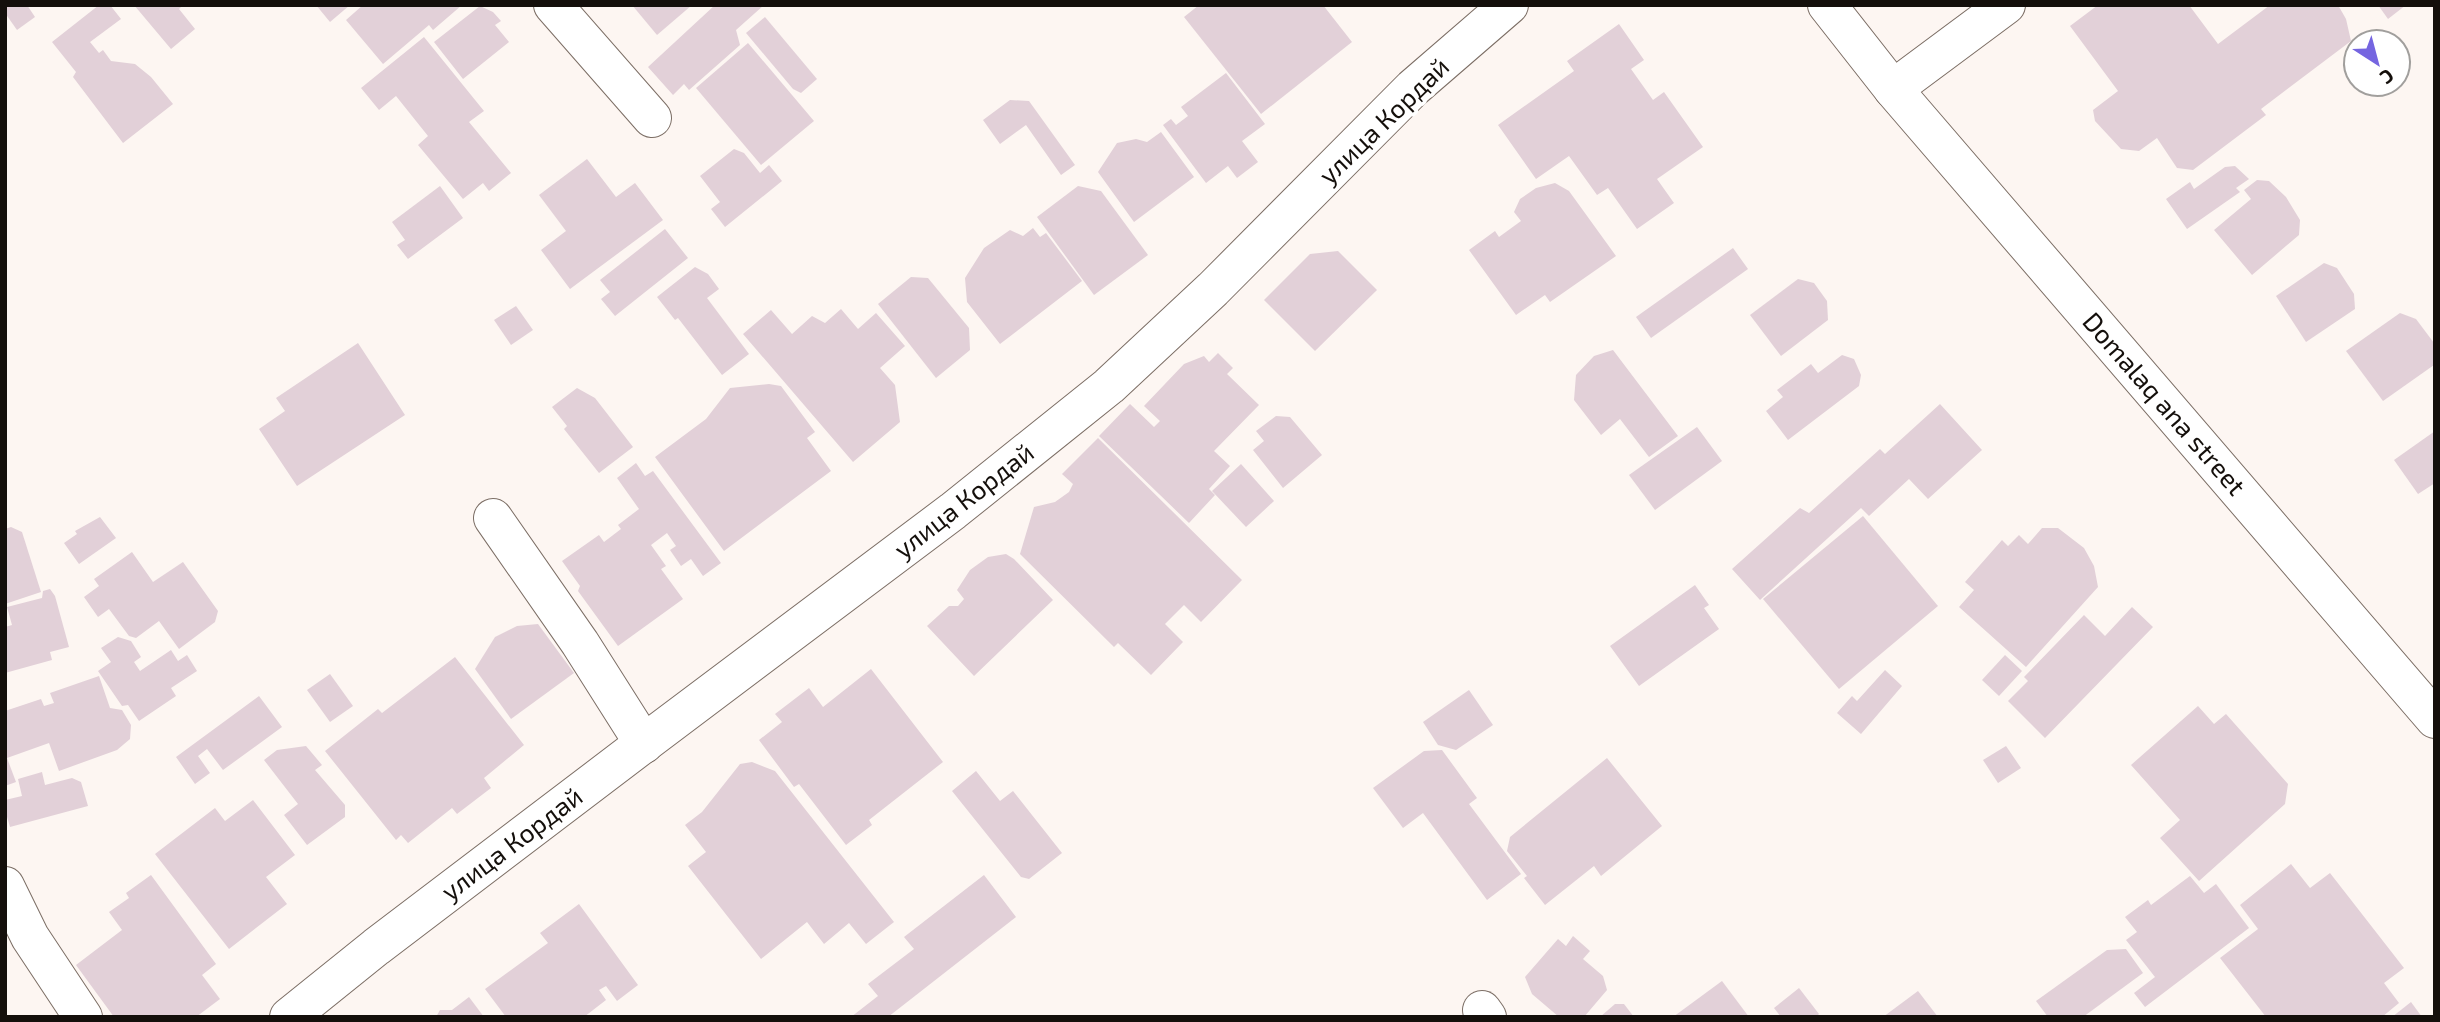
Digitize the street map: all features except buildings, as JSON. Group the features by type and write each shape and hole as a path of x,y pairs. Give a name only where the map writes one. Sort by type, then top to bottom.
{"street":[{"path":"553,5 652,118"},
{"name":"улица Кордай","path":"289,1017 376,947 953,511 1109,386 1213,289 1413,88 1509,5"},
{"name":"Domalaq ana street","path":"1827,5 1893,89 2435,719"},
{"path":"1893,89 2006,5"},
{"path":"493,518 580,643 644,744"},
{"path":"5,886 30,937 83,1017"}]}
